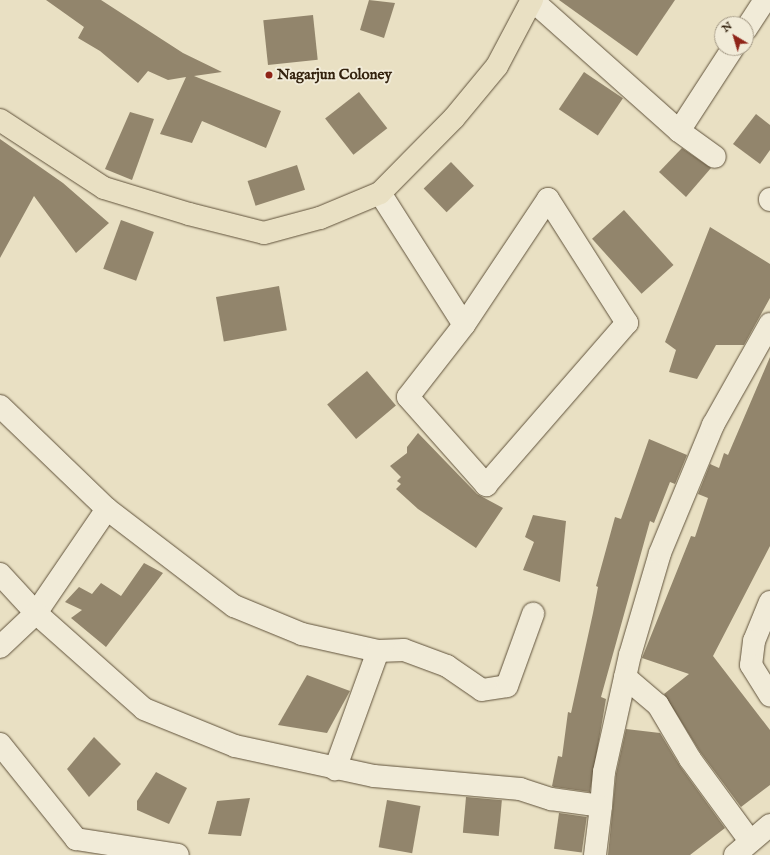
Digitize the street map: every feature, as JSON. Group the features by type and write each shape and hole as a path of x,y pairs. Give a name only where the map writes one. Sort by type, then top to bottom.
{"main road":[{"path":"0,120 104,188 189,214 264,233 320,218 380,193 454,118 497,66 532,0"}],"street":[{"path":"532,0 679,131 715,157"},
{"path":"754,17 765,0"},
{"path":"679,131 729,56"},
{"path":"380,193 464,325"},
{"path":"548,199 627,323 486,485 408,397 464,325 548,199"},
{"path":"595,855 604,772 625,677 630,655 666,539 713,425 770,324"},
{"path":"0,406 107,509 234,606 302,634 378,651 404,650 447,666 482,690 507,686 533,614"},
{"path":"0,648 36,613 107,509"},
{"path":"0,574 36,613 144,709 235,746 335,769 374,776 520,789 551,799 601,806"},
{"path":"770,602 754,641 751,665 770,695"},
{"path":"335,769 378,651"},
{"path":"625,677 658,705 742,848 770,825"},
{"path":"0,744 72,847 178,855"}],"building":[{"path":"46,0 101,0 183,53 222,72 194,76 281,111 266,148 202,121 192,143 160,134 186,77 168,80 148,71 138,83 100,51 78,38 84,27"},
{"path":"369,0 395,3 384,38 360,30"},
{"path":"559,0 675,0 637,56"},
{"path":"313,15 318,60 268,65 263,20"},
{"path":"584,72 623,98 598,136 559,109"},
{"path":"359,92 387,128 353,155 325,118"},
{"path":"130,112 154,119 132,180 105,169"},
{"path":"756,114 770,125 770,150 760,164 733,144"},
{"path":"0,139 63,183 109,223 76,253 34,196 0,258"},
{"path":"682,148 711,168 686,197 659,172"},
{"path":"451,162 474,186 447,212 424,188"},
{"path":"297,165 305,190 256,206 248,181"},
{"path":"624,210 674,265 642,294 592,239"},
{"path":"121,220 154,232 136,281 103,269"},
{"path":"710,227 770,264 770,298 744,345 716,345 697,379 669,372 676,350 665,342"},
{"path":"279,286 287,330 224,341 216,297"},
{"path":"770,357 770,546 713,656 770,730 770,785 741,807 700,752 664,694 689,674 642,658 691,536 695,537 708,498 698,494 710,464 719,468 724,453 728,455"},
{"path":"367,371 396,405 356,439 327,404"},
{"path":"418,433 477,494 503,508 476,548 418,509 396,489 401,484 397,481 401,477 390,466 407,453 407,447"},
{"path":"649,439 687,455 675,484 670,482 654,523 650,521 601,697 606,699 590,792 554,787 552,786 558,756 562,757 568,712 571,713 593,613 598,587 596,586 615,517 621,519"},
{"path":"533,515 566,521 560,582 523,570 534,542 525,537"},
{"path":"144,563 163,573 106,647 71,618 82,610 65,602 79,587 92,594 101,583 121,596"},
{"path":"307,675 350,691 327,733 278,725"},
{"path":"626,729 660,733 680,766 725,828 690,855 608,855 616,774"},
{"path":"94,737 121,764 89,797 67,769"},
{"path":"156,772 187,788 169,824 137,810 137,801"},
{"path":"466,797 502,800 499,836 463,833"},
{"path":"250,798 241,836 208,834 217,801"},
{"path":"387,800 420,806 412,853 379,847"},
{"path":"559,813 587,817 582,853 554,849"}],"place":[{"name":"Nagarjun Coloney","path":"269,75"}]}
